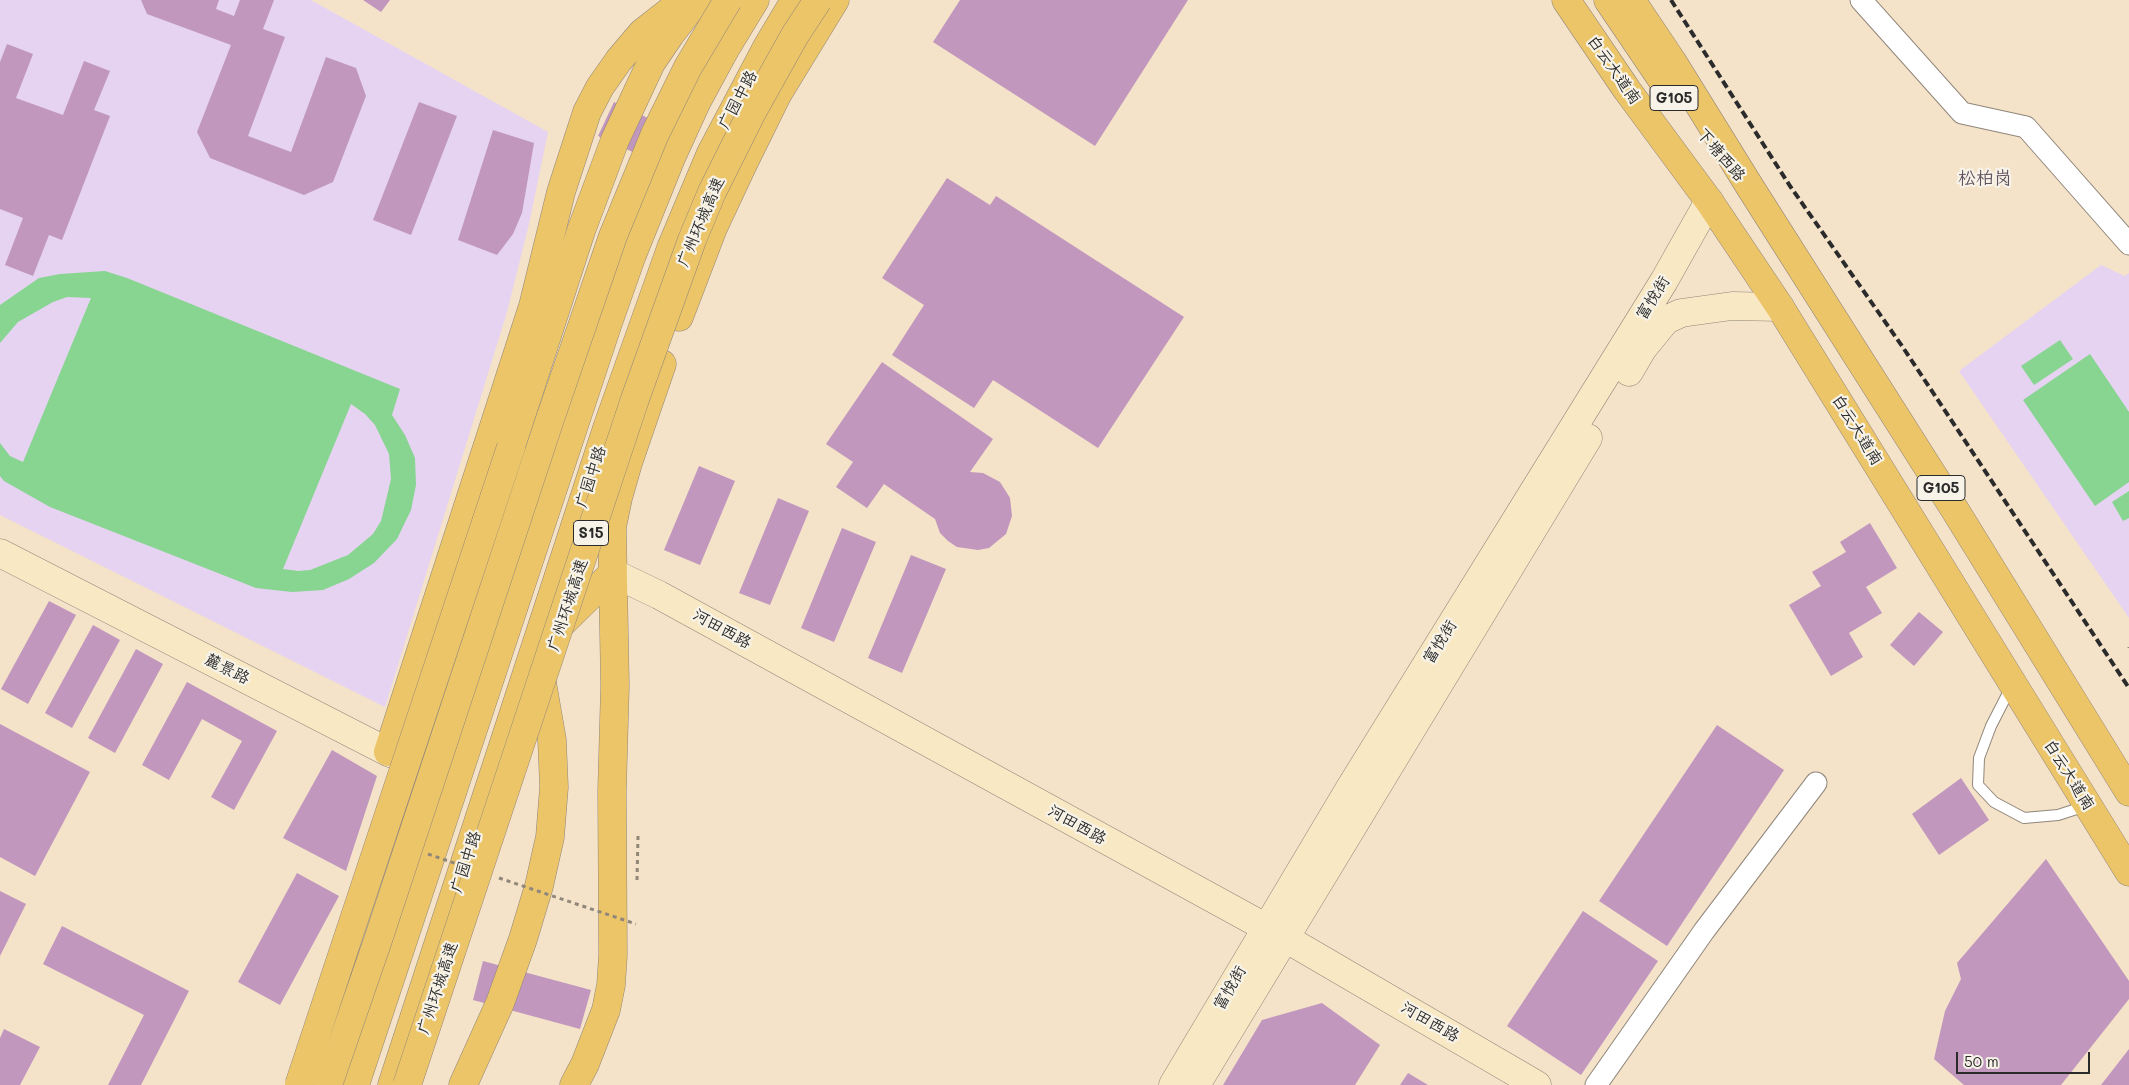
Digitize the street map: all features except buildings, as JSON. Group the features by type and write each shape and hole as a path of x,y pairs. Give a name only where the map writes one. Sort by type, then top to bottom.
{"main road":[{"path":"388,752 533,306 561,192 587,112 600,87 619,60 642,33 684,0"},
{"path":"299,1085 581,231 615,140 651,64 670,34 697,0"},
{"path":"724,51 728,0"},
{"path":"328,1085 374,952 564,378 617,228 655,134 688,67 728,0"},
{"name":"广园中路","path":"355,1085 608,323 646,220 698,101 724,51 755,0"},
{"name":"广州环城高速","path":"407,1085 632,408 689,248 712,192 751,114 795,35 818,0"},
{"path":"574,1085 585,1064 606,1010 612,978 615,686 612,528 618,498 654,386 713,228 777,95 835,0"},
{"name":"白云大道南","path":"1566,0 1627,90 1709,200 1780,307 2088,805 2128,873"},
{"name":"下塘西路","path":"1587,0 1646,88 1709,200"},
{"name":"下塘西路","path":"1608,0 1690,120 1750,187"},
{"path":"1631,0 1672,61 1750,187"},
{"path":"777,95 790,8"},
{"name":"广园中路","path":"392,1085 608,425 647,312 690,198 735,105 790,8"},
{"name":"G105","path":"1750,187 2129,792"},
{"path":"318,1085 503,519 556,365 584,305 613,260 646,220"},
{"path":"608,425 654,386"},
{"path":"503,519 566,448"},
{"path":"463,1085 500,1003 523,939 540,886 550,837 554,787 552,740 536,649 613,573"}],"street":[{"path":"1861,0 1962,113 2026,126 2129,244"},
{"name":"富悦街","path":"1188,1079 1664,281 1709,200"},
{"name":"富悦街","path":"1275,933 1654,334 1666,320 1681,313 1732,306 1780,307"},
{"name":"麓景路","path":"0,553 388,752 457,779"},
{"name":"河田西路","path":"613,573 668,600 1275,933 1536,1085"},
{"path":"1596,1085 1704,931 1816,783"}],"lane":[{"path":"2013,684 1991,726 1978,758 1978,785 1994,802 2024,818 2058,815 2088,805"}],"path":[{"path":"421,852 458,865"},
{"path":"496,877 636,924"}],"shaded area":[{"path":"0,0 311,0 548,132 529,224 507,312 385,707 0,515"},
{"path":"2101,265 2125,276 2129,273 2129,618 1959,371"}],"green space":[{"path":"105,271 127,278 400,389 392,415 405,435 415,458 416,485 411,510 397,539 374,563 349,579 323,590 292,592 256,588 50,507 4,481 0,476 0,443 10,456 23,462 91,298 67,297 53,302 18,322 0,343 0,305 39,278 60,274","holes":["351,404 365,414 375,425 389,454 391,479 381,521 373,534 348,555 310,570 283,569"]},
{"path":"2060,340 2073,359 2034,385 2021,366"},
{"path":"2090,354 2129,412 2129,482 2095,506 2023,400"},
{"path":"2129,491 2129,518 2123,521 2112,502"}],"railway":[{"path":"1671,0 1790,186 1902,346 2129,688"}],"district":[{"name":"松柏岗","path":"1985,178"}]}
